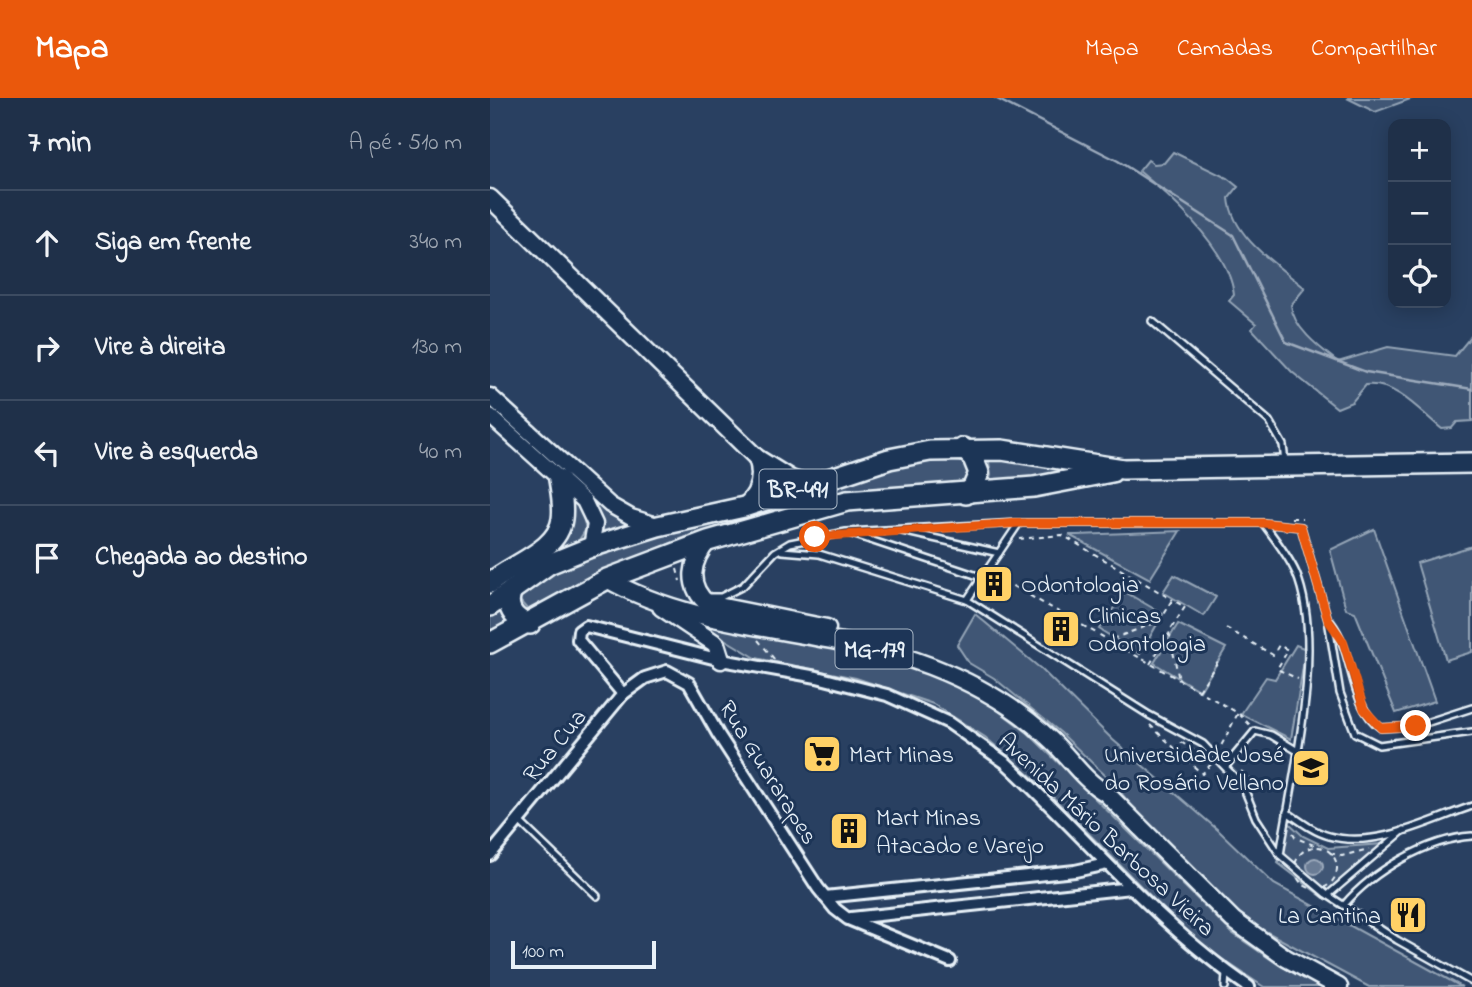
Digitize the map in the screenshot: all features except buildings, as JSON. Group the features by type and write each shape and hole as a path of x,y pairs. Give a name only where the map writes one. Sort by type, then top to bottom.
{"highway":[{"name":"BR-491","path":"490,606 549,564 591,547 658,526 744,507 890,459 962,448 1036,454 1123,469 1472,463"},
{"path":"962,448 973,458 979,473 974,487 965,494"},
{"name":"BR-491","path":"490,643 530,624 607,579 708,541 847,501 1034,487 1123,469"},
{"path":"490,583 546,546 555,536 563,517 559,480"},
{"path":"512,590 509,604 511,612 516,618 530,624"}],"main road":[{"path":"490,198 758,458 774,470 810,485"},
{"path":"490,396 610,505 631,517 658,526"},
{"path":"490,416 584,501 595,524 591,547"},
{"path":"503,428 513,417"},
{"path":"744,507 755,496 761,481 758,458"},
{"path":"700,597 695,593 692,573 699,551 708,541"},
{"name":"MG-179","path":"607,579 653,602 865,646 904,656 958,677 1018,712 1051,740 1095,787 1105,793 1233,920 1286,958 1339,987"},
{"name":"MG-179","path":"700,597 719,608 907,647 959,668 1024,705 1099,776 1105,793"},
{"path":"653,602 710,639 716,645 720,660"}],"street":[{"name":"Avenida Mário Barbosa Vieira","path":"623,694 578,640 579,631 586,626 720,660 817,677 887,695 939,718 1006,763 1130,888 1226,971 1249,987"},
{"name":"Rua Guararapes","path":"623,694 645,678 667,671 689,683 724,745 825,897 849,919 950,961"},
{"name":"Rua Cua","path":"490,855 623,694"},
{"path":"825,897 1076,871 1107,864"},
{"path":"849,919 1130,888"}],"lane":[{"path":"1152,321 1269,421 1283,445 1284,468"},
{"path":"967,600 1019,523"},
{"path":"782,551 790,542 846,532 1019,523 1263,523 1301,527 1328,620 1340,693 1355,733 1379,745 1472,732"},
{"path":"1263,523 1296,573 1305,605 1309,641 1306,683 1281,856"},
{"path":"895,529 999,553"},
{"path":"846,532 984,578"},
{"path":"700,597 721,597 733,593 775,552 782,551 819,554 967,600 1149,715 1203,744 1227,764 1242,786 1256,818 1281,856 1295,871 1437,964 1472,982"},
{"path":"1328,620 1343,641 1364,709 1381,728 1416,726 1472,708"},
{"path":"1227,764 1255,731 1271,735 1296,750"},
{"path":"1287,812 1317,832 1338,838 1361,838 1404,830 1472,806"},
{"path":"519,821 597,895"},
{"path":"1327,894 1404,830"},
{"path":"1344,905 1366,884 1411,855 1441,842 1472,836"},
{"path":"1225,987 1226,971"}],"path":[{"path":"1017,539 1062,535 1185,607 1150,664"},
{"path":"992,574 1112,639 1150,664 1238,713 1255,731"},
{"path":"1112,639 1160,621 1173,600"},
{"path":"1226,628 1273,655 1279,645 1288,650 1277,669 1306,683"},
{"path":"1169,632 1180,681"},
{"path":"753,633 776,660"},
{"path":"1199,692 1218,661"},
{"path":"1216,756 1238,713"},
{"path":"1227,764 1258,785"},
{"path":"1288,827 1296,838 1342,856 1379,846"},
{"path":"1295,871 1300,855 1318,847"},
{"path":"1318,888 1329,883 1336,872 1330,853"},
{"path":"1281,856 1295,871 1327,894"}],"shaded area":[{"path":"1347,98 1413,98 1375,112"},
{"path":"1173,152 1227,178 1238,187 1229,198 1238,225 1269,260 1305,288 1291,305 1297,322 1308,337 1338,362 1388,347 1455,356 1472,335 1472,421 1457,422 1452,428 1442,429 1407,399 1377,385 1366,385 1352,402 1337,408 1292,372 1252,329 1256,324 1229,301 1234,295 1230,278 1211,243 1183,210 1139,171 1148,160 1154,164 1164,163"},
{"path":"518,430 632,523 599,532 599,516 594,504 514,431"},
{"path":"988,456 1097,470 988,485 991,475"},
{"path":"934,459 963,462 970,470 966,481 832,497 733,522 688,536 607,570 534,609 527,609 520,601 520,595 579,555 875,471"},
{"path":"566,495 581,509 586,529 579,540 539,562"},
{"path":"1374,529 1435,701 1396,713 1355,612 1346,609 1330,550"},
{"path":"1180,531 1150,579 1069,535 1077,535"},
{"path":"1472,546 1472,652 1446,660 1417,563"},
{"path":"1174,575 1216,597 1204,616 1163,592"},
{"path":"1125,592 1163,614 1140,654 1099,629"},
{"path":"498,607 510,623 490,635 490,615"},
{"path":"975,614 1041,669 1113,740 1218,830 1274,884 1462,987 1369,987 1243,919 1147,824 1111,781 1061,733 994,678 969,663 957,645"},
{"path":"691,619 911,664 979,696 1028,733 1232,933 1279,965 1322,987 1264,987 1195,941 1038,782 985,737 933,704 856,678 756,658"},
{"path":"1178,624 1226,648 1200,691 1154,663"},
{"path":"1296,645 1306,649 1291,739 1241,714 1266,677 1275,679"},
{"path":"1288,822 1303,836 1328,848 1384,844 1380,851 1324,898 1278,863"},
{"path":"1312,858 1318,858 1323,866 1321,872 1312,874 1307,869 1307,863"}],"waterway":[{"path":"995,98 1118,161 1233,235 1286,342 1366,372 1472,389"}],"place":[{"name":"Odontologia","path":"994,584"},
{"name":"Clinicas Odontologia","path":"1061,629"},
{"name":"Mart Minas","path":"822,754"},
{"name":"Universidade José do Rosário Vellano","path":"1311,768"},
{"name":"Mart Minas Atacado e Varejo","path":"849,831"},
{"name":"La Cantina","path":"1408,915"}],"route":[{"path":"815,537 846,532 1019,523 1263,523 1301,527 1328,620 1343,641 1364,709 1372,722 1381,728 1416,726"}]}
